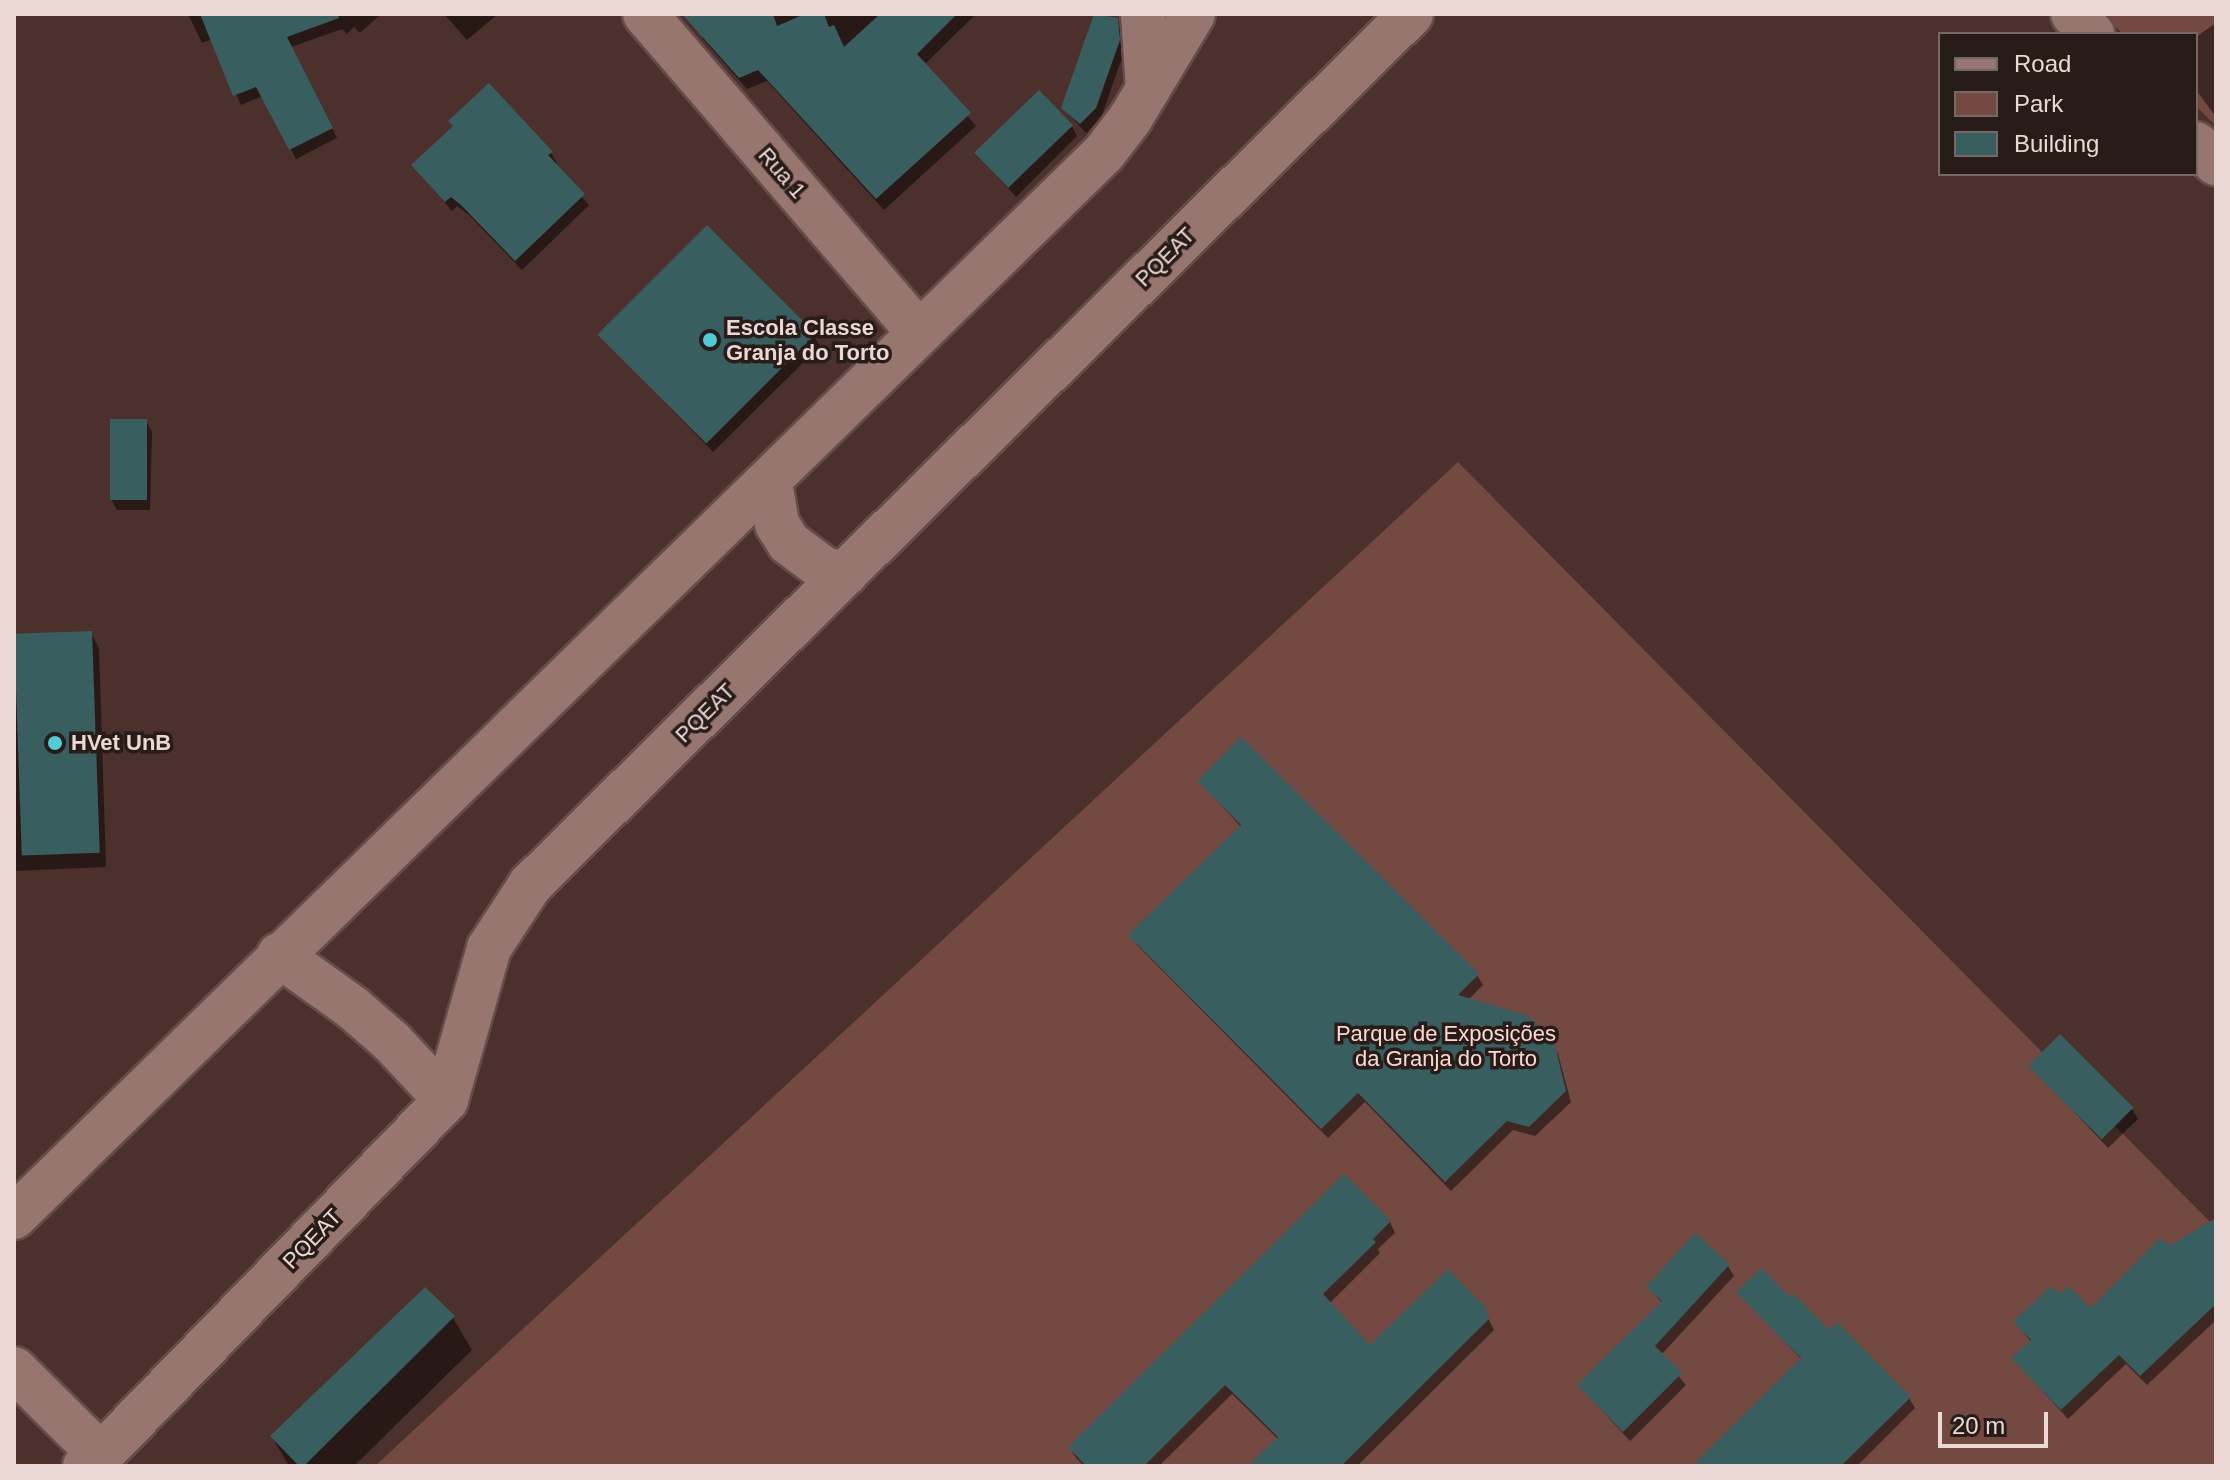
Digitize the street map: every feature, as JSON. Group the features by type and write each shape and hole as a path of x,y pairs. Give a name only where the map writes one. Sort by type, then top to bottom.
{"street":[{"path":"1143,14 1148,89"},
{"path":"14,1217 1104,153 1148,89 1193,14"},
{"name":"PQEAT","path":"93,1460 446,1100 489,948 530,885 1411,14"},
{"path":"2073,14 2090,32"},
{"name":"Rua 1","path":"663,20 919,332"},
{"path":"2198,146 2216,163"},
{"path":"770,482 777,524 789,543 824,569 845,574"},
{"path":"279,955 353,1008 392,1042 446,1100"},
{"path":"14,1369 93,1460"}],"green space":[{"path":"2102,14 2216,14 2216,126 2198,108 2198,32 2121,32"},
{"name":"Parque de Exposições da Granja do Torto","path":"1458,462 2216,1228 2216,1466 375,1466"}],"building":[{"path":"200,14 338,14 339,18 287,37 333,128 289,150 256,87 233,96"},
{"path":"682,14 773,14 777,26 805,14 824,14 829,27 834,25 844,47 880,14 957,14 917,54 971,113 876,199 758,70 739,78"},
{"path":"1094,14 1118,18 1120,40 1096,108 1080,124 1061,108"},
{"path":"489,83 553,152 548,155 585,194 515,261 461,205 451,197 445,202 411,165 453,126 448,121"},
{"path":"1039,90 1073,125 1008,188 974,153"},
{"path":"707,225 816,334 706,443 597,335"},
{"path":"110,419 147,419 147,500 110,500"},
{"name":"HVet UnB","path":"92,631 100,853 22,856 14,634"},
{"path":"1241,737 1479,974 1458,995 1529,1016 1554,1041 1566,1091 1529,1127 1507,1121 1445,1182 1358,1093 1321,1129 1128,935 1241,825 1197,781"},
{"path":"2060,1034 2134,1108 2102,1139 2028,1066"},
{"path":"1344,1174 1391,1221 1373,1239 1376,1242 1323,1294 1370,1345 1448,1269 1485,1307 1489,1319 1341,1466 1248,1466 1278,1437 1225,1385 1144,1466 1086,1466 1068,1447"},
{"path":"2216,1218 2216,1304 2140,1376 2119,1355 2061,1410 2011,1358 2031,1340 2013,1322 2051,1286 2060,1294 2068,1286 2091,1308 2160,1238 2169,1246"},
{"path":"1695,1233 1730,1264 1655,1346 1682,1373 1623,1432 1577,1385 1662,1301 1646,1287"},
{"path":"1761,1268 1790,1297 1793,1293 1829,1330 1837,1322 1911,1397 1841,1466 1692,1466 1801,1358 1736,1292"},
{"path":"425,1287 455,1316 304,1466 299,1466 270,1436"}],"place":[{"name":"Escola Classe Granja do Torto","path":"710,340"},
{"name":"HVet UnB","path":"55,743"}]}
